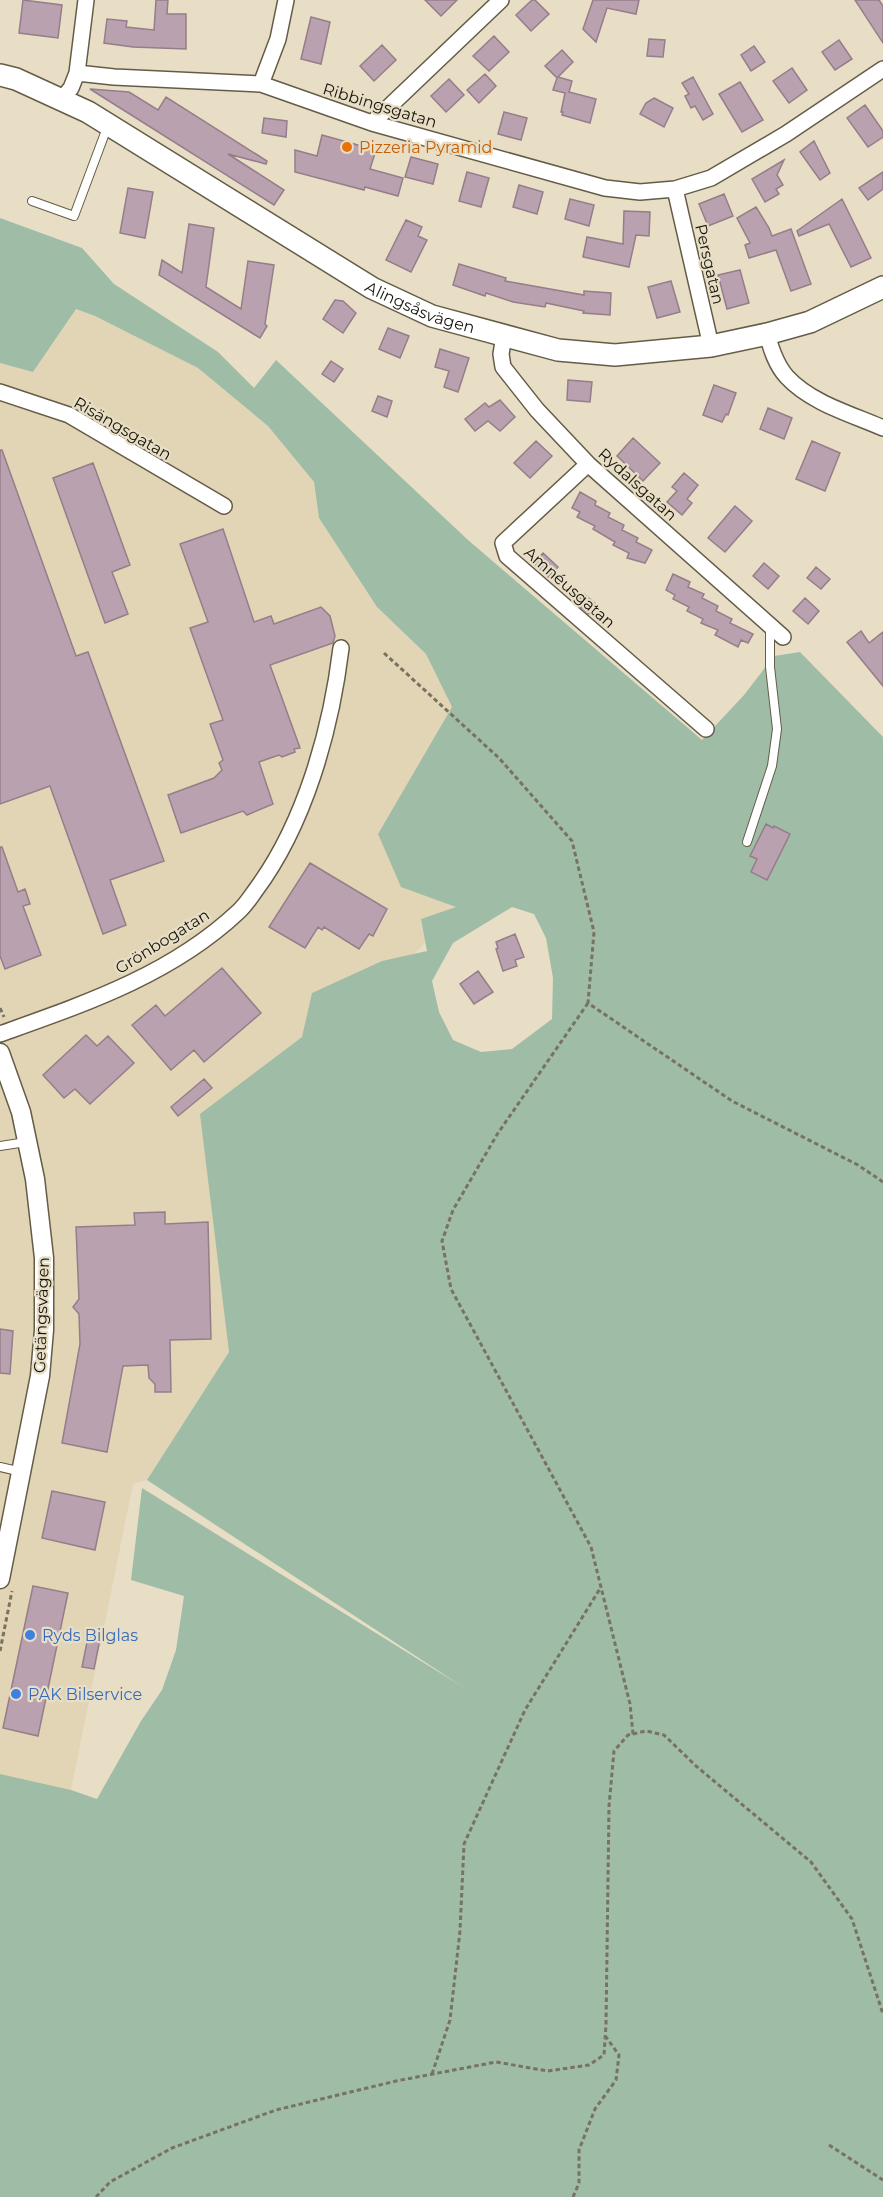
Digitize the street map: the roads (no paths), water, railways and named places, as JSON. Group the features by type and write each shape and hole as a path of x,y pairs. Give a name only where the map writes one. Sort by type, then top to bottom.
{"main road":[{"name":"Alingsåsvägen","path":"0,75 16,79 62,99 108,124 372,288 432,316 558,350 615,355 711,346 810,322 883,287"}],"street":[{"path":"62,99 71,88 77,73 86,0"},
{"path":"261,84 278,39 286,0"},
{"path":"372,123 501,0"},
{"name":"Ribbingsgatan","path":"77,73 261,84 372,123 605,188 640,192 675,189 711,178 786,134 883,69"},
{"name":"Persgatan","path":"675,189 711,346"},
{"path":"767,334 771,351 781,369 807,394 883,428"},
{"name":"Rydalsgatan","path":"504,336 501,354 503,367 537,410 588,464 783,637"},
{"name":"Risängsgatan","path":"0,392 69,415 224,506"},
{"name":"Amnéusgatan","path":"588,464 503,543 507,556 705,729"},
{"name":"Grönbogatan","path":"0,1034 98,999 140,980 198,944 240,911 270,871 297,820 320,751 337,680 341,648"},
{"name":"Getängsvägen","path":"0,1053 21,1112 35,1179 44,1258 44,1330 40,1376 0,1579"}],"lane":[{"path":"32,201 74,216 108,124"},
{"path":"747,842 772,766 777,729 770,667 770,626"},
{"path":"0,1146 27,1142"},
{"path":"0,1467 22,1472"}],"place":[{"name":"Pizzeria Pyramid","path":"347,147"},
{"name":"Ryds Bilglas","path":"30,1635"},
{"name":"PAK Bilservice","path":"16,1694"}]}
